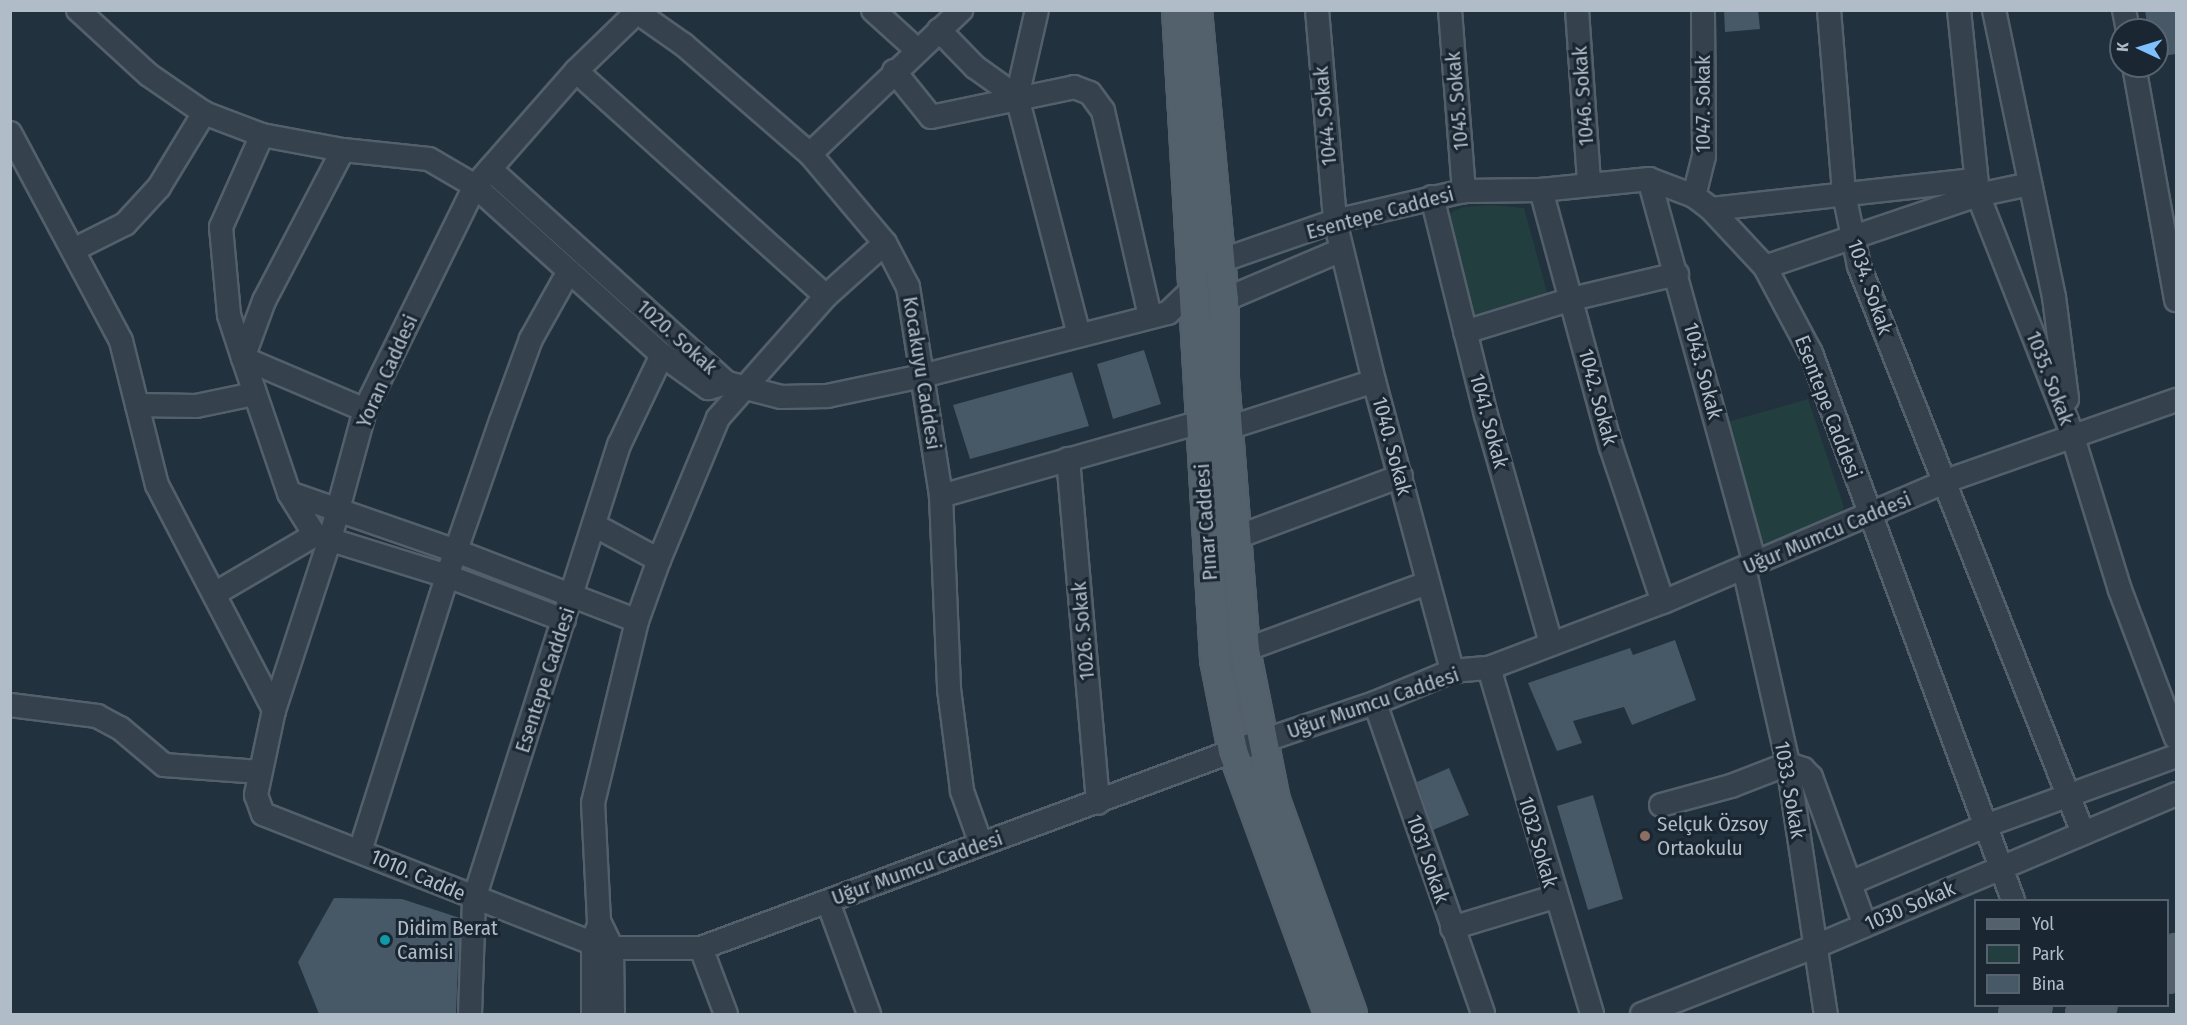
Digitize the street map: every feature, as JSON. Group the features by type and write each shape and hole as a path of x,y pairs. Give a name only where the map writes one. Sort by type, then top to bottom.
{"main road":[{"name":"Pınar Caddesi","path":"1177,10 1215,660 1233,751 1329,1014"},
{"name":"Pınar Caddesi","path":"1197,10 1224,300 1228,428 1245,650 1261,743 1275,800 1352,1014"},
{"path":"1220,261 1192,290 1224,300"},
{"path":"2013,1014 2032,1007"},
{"path":"2081,1014 2097,1007"}],"street":[{"name":"1020. Sokak","path":"78,10 149,75 204,113 262,135 343,150 429,159 475,186 662,355 708,388 738,386"},
{"path":"873,10 917,51"},
{"path":"810,154 894,71 961,10"},
{"path":"1037,10 1017,98 1079,335"},
{"name":"1044. Sokak","path":"1317,10 1335,221"},
{"name":"1045. Sokak","path":"1450,10 1464,191"},
{"name":"1046. Sokak","path":"1577,10 1589,182"},
{"name":"1047. Sokak","path":"1703,10 1703,203"},
{"name":"1034. Sokak","path":"1829,10 1844,194 1859,266 1946,481 2083,833"},
{"name":"1035. Sokak","path":"1959,10 1976,188 2072,434"},
{"name":"1035. Sokak","path":"1994,10 2054,297 2072,434"},
{"name":"Yoran Caddesi","path":"256,795 274,710 322,537 337,512 365,410 475,186 576,71 638,11"},
{"name":"Kocakuyu Caddesi","path":"638,11 684,45 810,154 885,243 908,287 942,496 949,689 962,791 981,844"},
{"path":"939,30 975,67 1017,98"},
{"path":"576,71 826,296"},
{"path":"894,71 931,117 1074,87 1090,93 1103,111 1150,317"},
{"path":"2136,78 2176,300"},
{"path":"73,250 125,224 159,187 204,113"},
{"path":"10,133 121,341 158,485 173,521 216,593 274,710"},
{"path":"262,135 221,227 229,315 289,493 322,537 447,576 564,620"},
{"path":"243,358 264,301 343,150"},
{"name":"1020. Sokak","path":"490,169 738,386"},
{"name":"Esentepe Caddesi","path":"1220,261 1335,221 1464,191 1541,190 1589,182 1649,179 1703,203 1765,267 1811,353 2013,899"},
{"name":"1043. Sokak","path":"1649,179 1677,274 1750,566"},
{"path":"1703,203 2030,184"},
{"path":"1765,267 1976,188"},
{"name":"1042. Sokak","path":"1541,190 1611,447 1663,602"},
{"name":"1041. Sokak","path":"1432,197 1466,332 1551,643"},
{"name":"1040. Sokak","path":"1335,221 1374,381 1452,671"},
{"path":"613,1014 599,921 593,803 637,621 659,560 718,418 738,386 826,296 885,243"},
{"name":"Esentepe Caddesi","path":"1224,300 1342,250"},
{"path":"360,851 447,576 531,339 569,271"},
{"path":"1466,332 1572,299 1677,274"},
{"path":"738,386 781,397 827,396 922,376 1168,313 1192,290"},
{"name":"Esentepe Caddesi","path":"470,1014 474,899 619,445 662,355"},
{"path":"243,358 365,410"},
{"path":"1228,428 1374,381"},
{"path":"137,405 196,406 254,394"},
{"name":"Uğur Mumcu Caddesi","path":"602,945 701,948 1098,803 1233,751 1375,703 1452,671 1489,668 1663,602 1870,516 1946,481 2072,434 2176,400"},
{"path":"942,496 1200,422"},
{"path":"2072,434 2120,590 2176,738"},
{"name":"1026. Sokak","path":"1068,459 1098,803"},
{"path":"1237,537 1401,476"},
{"path":"289,493 337,512 456,551 637,621"},
{"path":"594,525 659,560"},
{"path":"216,593 322,537"},
{"name":"1033. Sokak","path":"1750,566 1788,764 1826,1014"},
{"path":"1245,650 1427,583"},
{"name":"1032 Sokak","path":"1489,668 1554,897 1592,1014"},
{"name":"1031 Sokak","path":"1375,703 1483,1014"},
{"path":"10,705 97,716 120,728 164,765 260,772"},
{"path":"1850,883 1985,826 2176,756"},
{"path":"1661,805 1731,786 1788,764 1803,769 1810,777 1865,926"},
{"name":"1030 Sokak","path":"1642,1014 1865,926 2176,794"},
{"name":"1010. Cadde","path":"256,795 262,814 360,851 474,899 602,945"},
{"path":"1452,928 1554,897"},
{"path":"828,902 869,1014"},
{"path":"593,1014 602,945"},
{"path":"701,948 726,1014"}],"green space":[{"path":"1491,205 1524,208 1550,303 1473,324 1444,216 1463,207"},
{"path":"1808,399 1844,507 1837,519 1765,545 1757,533 1727,422"}],"building":[{"path":"1724,10 1758,10 1760,29 1725,32"},
{"path":"2145,10 2176,10 2176,54 2169,55 2169,18 2146,18"},
{"path":"1144,350 1161,404 1113,419 1097,364"},
{"path":"1072,372 1089,426 970,459 953,405"},
{"path":"1675,640 1696,700 1632,725 1624,707 1573,721 1582,743 1557,751 1528,683 1630,648 1633,655"},
{"path":"1449,768 1469,815 1433,830 1417,782"},
{"path":"1593,795 1623,899 1588,910 1557,806"},
{"name":"Didim Berat Camisi","path":"334,898 402,899 460,918 456,1014 319,1014 298,962"}],"place":[{"name":"Selçuk Özsoy Ortaokulu","path":"1645,836"},
{"name":"Didim Berat Camisi","path":"385,940"}]}
